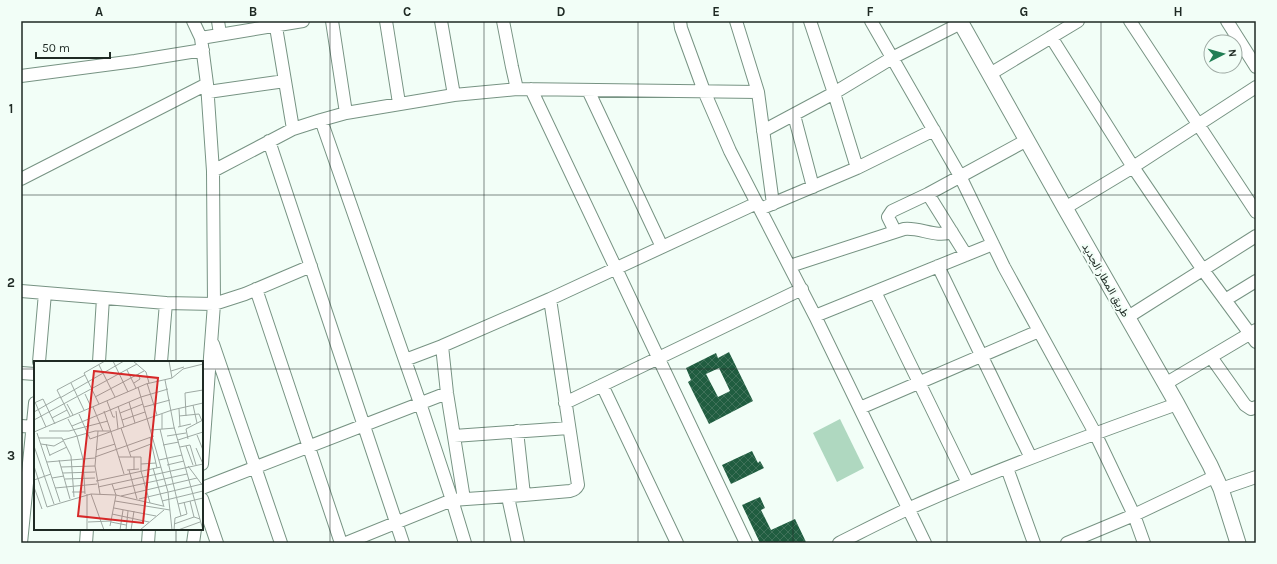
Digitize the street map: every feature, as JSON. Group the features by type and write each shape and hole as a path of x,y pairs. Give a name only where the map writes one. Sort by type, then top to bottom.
{"street":[{"path":"193,21 202,44 208,88 213,171 214,304 203,452"},
{"path":"218,21 220,34"},
{"path":"21,76 135,61 202,44 220,34 275,23 303,21"},
{"path":"332,21 346,113"},
{"path":"386,21 399,103"},
{"path":"441,21 454,95"},
{"path":"503,21 518,89"},
{"path":"680,21 681,28 704,91 730,151 802,289 925,543"},
{"path":"736,21 758,92 773,204"},
{"path":"810,21 857,168"},
{"path":"871,21 960,176 1004,267 1095,434 1134,515 1144,543"},
{"path":"990,74 1078,21"},
{"path":"1130,21 1256,212"},
{"path":"1227,21 1256,67"},
{"path":"763,131 834,93 892,58 959,22"},
{"name":"طريق المطار الجديد","path":"959,22 1177,404 1218,483 1238,543"},
{"path":"275,23 293,129"},
{"path":"1051,38 1133,168 1203,270 1225,300 1254,335 1211,357 1165,384"},
{"path":"21,178 208,88 285,81"},
{"path":"1064,208 1133,168 1256,87"},
{"path":"213,171 293,129 321,120 346,113 399,103 454,95 518,89 758,92"},
{"path":"531,89 746,543"},
{"path":"588,90 662,247"},
{"path":"794,115 814,187"},
{"path":"321,120 420,403 458,499"},
{"path":"405,360 442,346 550,299 662,247 759,206 773,204 814,187 857,168 934,130"},
{"path":"895,231 888,217 889,214 896,209 928,194 1027,140"},
{"path":"269,141 403,543"},
{"path":"928,194 966,255"},
{"path":"790,266 895,231 910,228 942,234 952,232"},
{"path":"1128,317 1256,236"},
{"path":"815,316 993,244"},
{"path":"21,291 166,303 214,304 240,296 311,266"},
{"path":"938,266 1031,458"},
{"path":"1225,300 1256,281"},
{"path":"256,289 342,543"},
{"path":"565,403 802,289"},
{"path":"875,292 968,483"},
{"path":"39,361 45,293"},
{"path":"99,361 103,298"},
{"path":"346,543 458,499 524,496 570,491 577,488 578,485 550,299"},
{"path":"161,361 166,303"},
{"path":"860,408 1039,331"},
{"path":"212,339 281,543"},
{"path":"442,346 454,436 458,499 465,543"},
{"path":"1211,357 1245,405 1250,409 1256,407"},
{"path":"21,373 34,374"},
{"path":"602,386 677,543"},
{"path":"203,488 448,393"},
{"path":"839,543 909,509 968,483 1177,404"},
{"path":"21,543 28,472 30,427 34,408"},
{"path":"454,436 569,428"},
{"path":"517,432 524,496"},
{"path":"1007,468 1034,543"},
{"path":"1067,543 1134,515 1218,483 1256,478"},
{"path":"508,497 518,543"},
{"path":"203,502 217,543"},
{"path":"86,543 87,530"},
{"path":"148,543 149,530"},
{"path":"193,543 195,530"}],"green space":[{"path":"840,419 864,468 837,482 813,433"}],"building":[{"path":"729,352 753,401 709,424 688,382 691,380 686,368 716,353 718,358","holes":["719,368 730,391 718,397 706,374"]},
{"path":"752,451 758,463 760,461 764,468 731,484 722,465"},
{"path":"760,497 765,508 761,510 771,530 795,519 806,542 760,543 742,505"}]}
